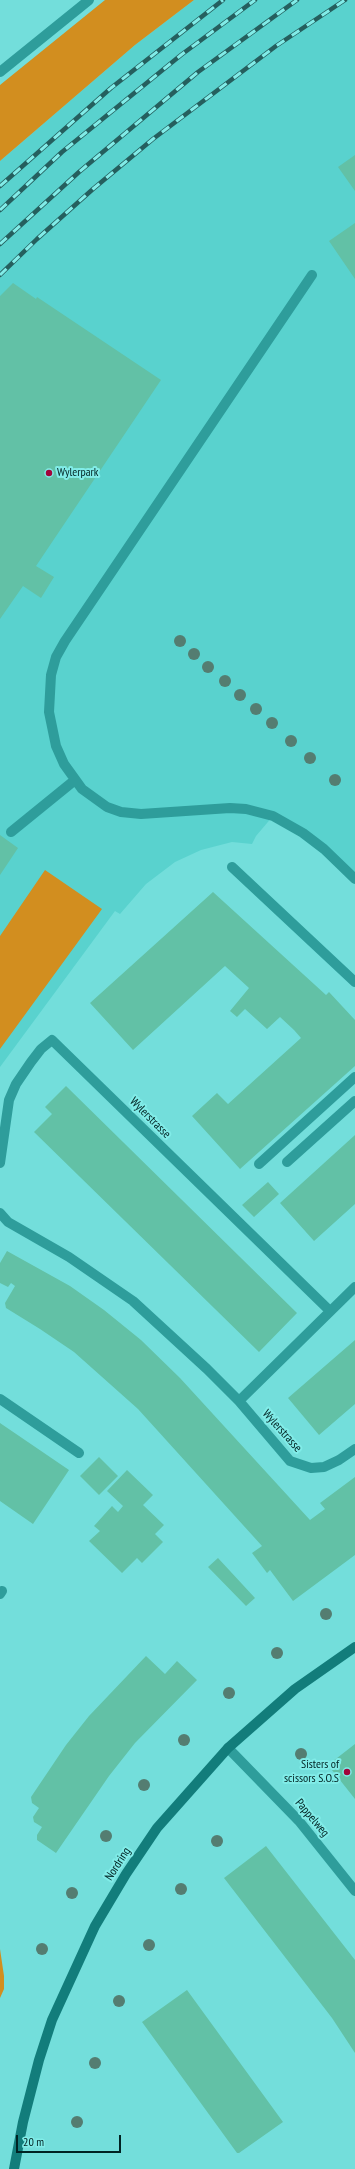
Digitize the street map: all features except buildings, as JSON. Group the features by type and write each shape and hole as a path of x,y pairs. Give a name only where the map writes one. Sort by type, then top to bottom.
{"main road":[{"name":"Nordring","path":"14,2169 23,2122 50,2027 68,1983 95,1926 126,1874 157,1828 228,1748 295,1689 355,1648"}],"street":[{"path":"0,72 89,0"},
{"path":"312,275 100,588 56,657 50,682 49,712 56,746 64,764 75,780 91,796 107,807 121,812 153,814 230,808 246,809 273,816 303,833 355,879"},
{"path":"11,832 75,780"},
{"path":"232,867 355,982"},
{"name":"Wylerstrasse","path":"0,1163 9,1100 16,1084 31,1062 41,1049 52,1040 330,1311"},
{"path":"259,1164 355,1077"},
{"path":"288,1162 355,1101"},
{"name":"Wylerstrasse","path":"0,1213 8,1222 69,1256 133,1301 207,1369 239,1401 285,1456 297,1464 311,1468 324,1467 339,1460 355,1449"},
{"path":"239,1401 355,1287"},
{"path":"0,1399 79,1454"},
{"name":"Pappelweg","path":"228,1748 299,1821 355,1891"}],"shaded area":[{"path":"105,0 194,0 135,45 0,161 0,85"},
{"path":"194,0 355,0 355,879 273,816 256,836 252,844 232,842 201,850 175,862 146,884 120,914 115,911 0,1067 0,161 135,45"},
{"path":"45,870 102,909 0,1049 0,936"},
{"path":"0,1949 4,1976 4,1989 0,1998"}],"railway":[{"path":"0,186 111,88 223,0"},
{"path":"0,210 62,152 181,55 255,0"},
{"path":"0,244 79,172 198,72 297,0"},
{"path":"0,275 37,239 93,189 153,139 276,46 345,0"}],"place":[{"name":"Wylerpark","path":"49,473"},
{"name":"Sisters of scissors S.O.S","path":"347,1772"}]}
